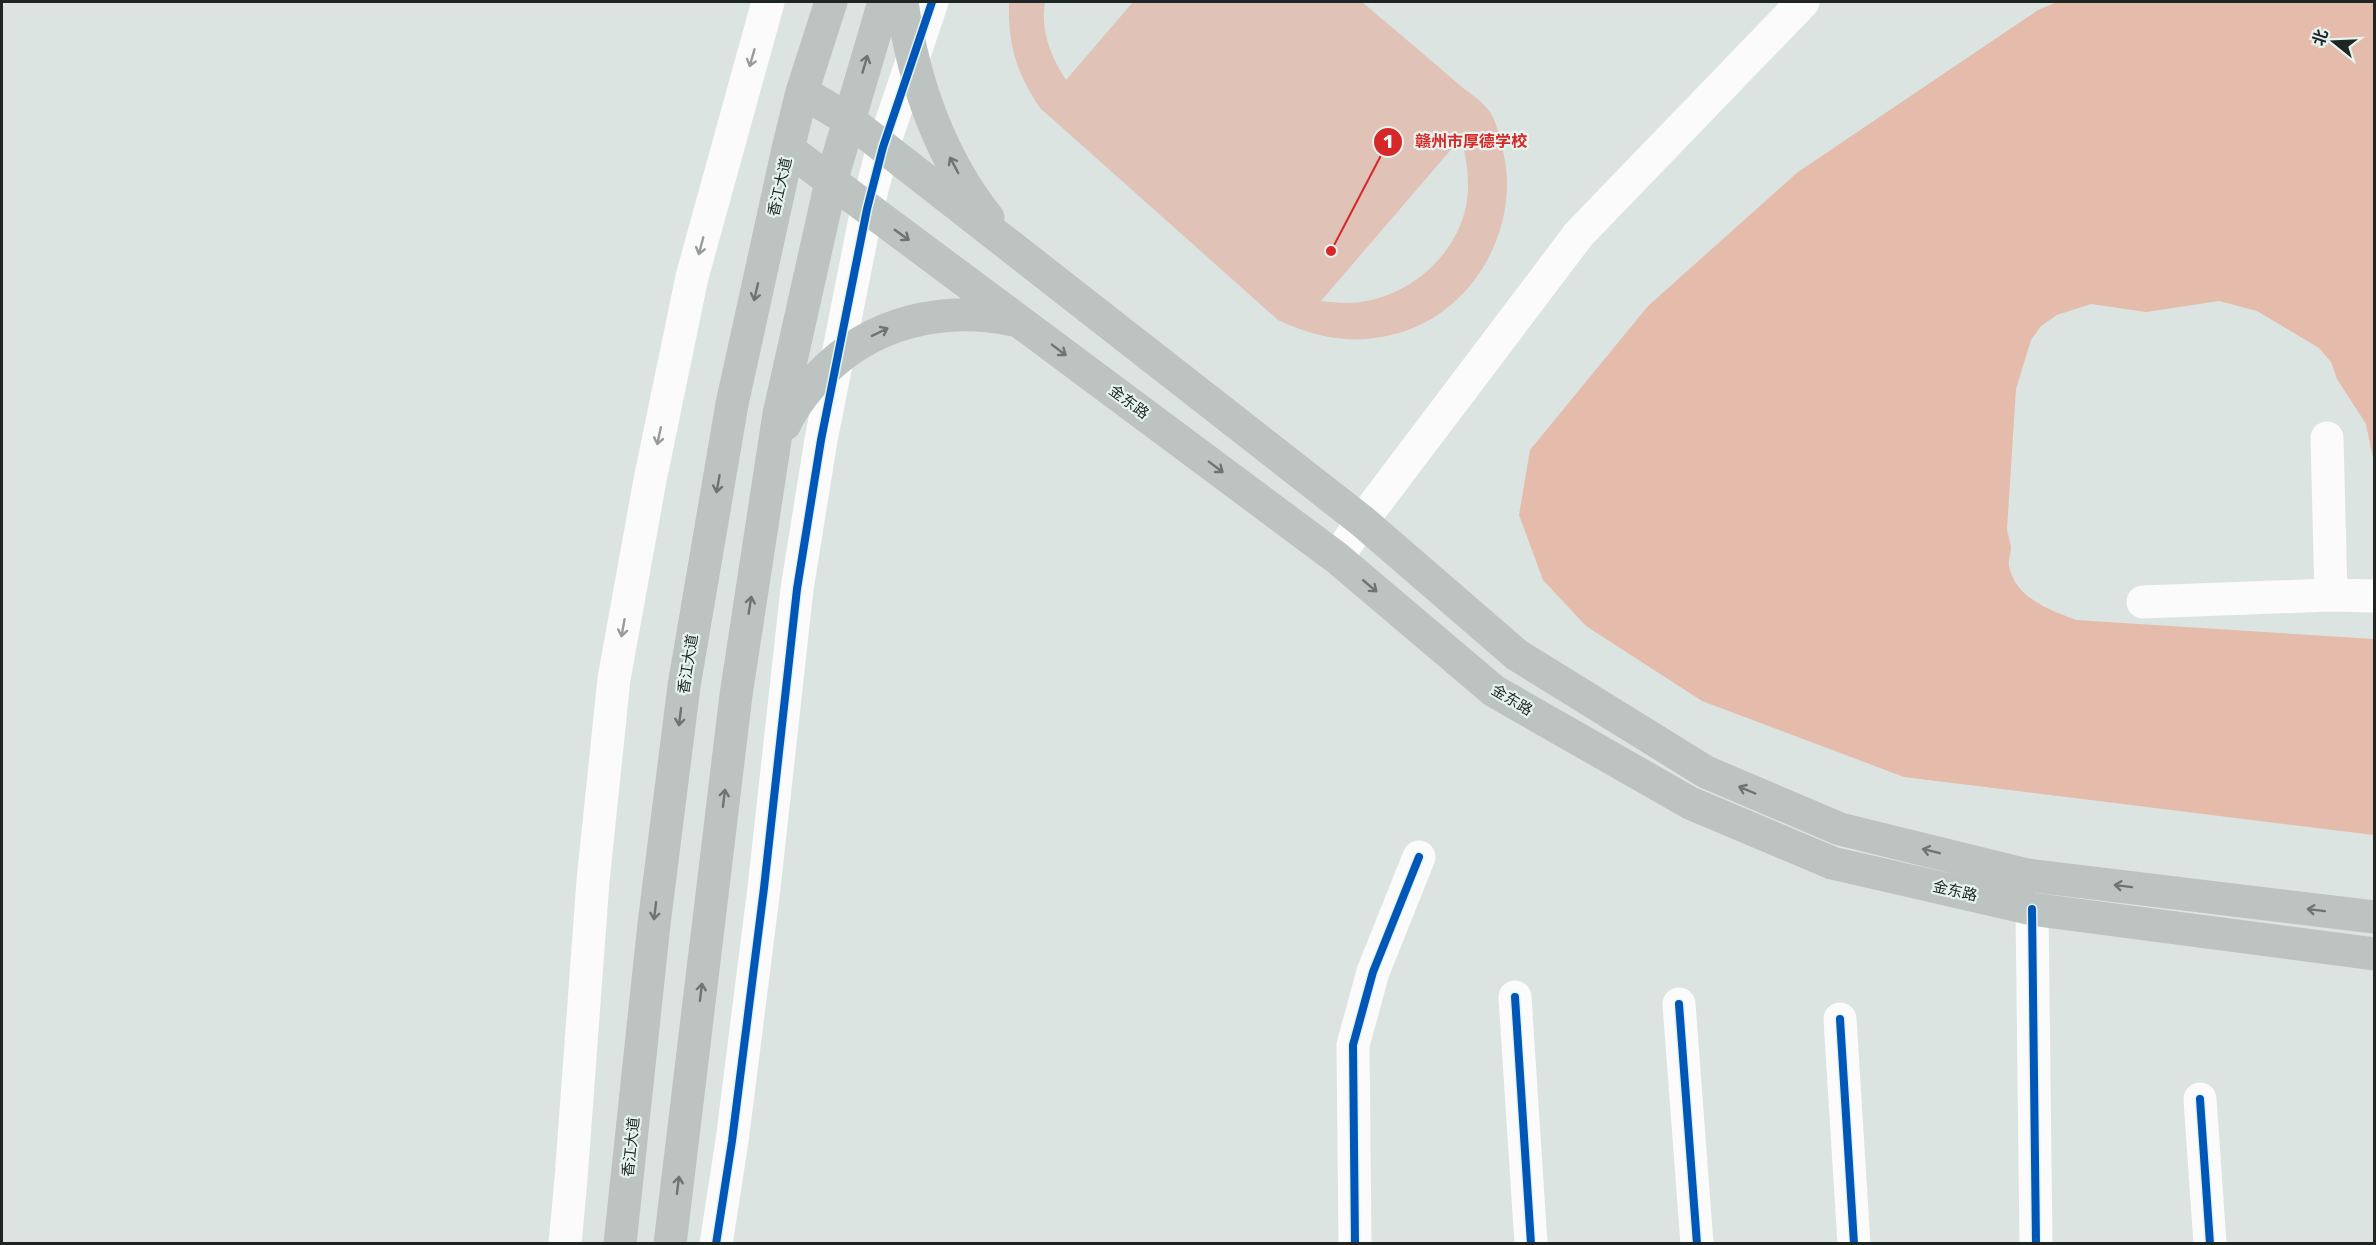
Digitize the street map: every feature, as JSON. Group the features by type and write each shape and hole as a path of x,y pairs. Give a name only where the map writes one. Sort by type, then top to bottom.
{"main road":[{"path":"831,2 802,92 849,120 1362,521 1517,655 1707,772 1840,829 2027,874 2374,917"},
{"path":"670,1244 736,695 778,414 831,183 884,2"},
{"path":"902,2 917,76 934,123 955,167 981,209 1011,248"},
{"name":"香江大道","path":"620,1244 654,924 684,687 732,404 802,92"},
{"name":"金东路","path":"788,149 1337,558 1494,691 1690,803 1832,863 2032,909 2374,954"},
{"path":"773,450 788,418 807,389 837,359 860,342 892,327 923,318 955,314 988,314 1019,321"}],"street":[{"path":"565,1244 572,1179 593,881 614,679 650,480 692,277 768,2"},
{"path":"716,1244 732,1141 764,888 797,589 821,440 867,209 884,147 932,2"},
{"path":"1337,558 1362,521 1579,234 1803,2"},
{"path":"2327,438 2331,595"},
{"path":"2143,602 2331,595 2374,596"},
{"path":"1355,1244 1353,1045 1373,972 1419,857"},
{"path":"2032,909 2036,1244"},
{"path":"1515,997 1531,1244"},
{"path":"1679,1004 1697,1244"},
{"path":"1840,1019 1854,1244"},
{"path":"2200,1099 2210,1244"}],"shaded area":[{"path":"1009,2 1045,2 1045,33 1066,80 1133,2 1362,2 1479,100 1492,116 1502,146 1507,179 1505,207 1498,235 1487,261 1471,284 1452,304 1428,321 1402,332 1369,339 1338,338 1308,332 1278,320 1040,108 1019,70 1012,45","holes":["1461,138 1468,178 1466,205 1451,243 1438,260 1406,286 1387,295 1356,303 1321,301"]},
{"path":"2057,2 2374,2 2374,463 2366,424 2337,379 2331,362 2319,348 2257,311 2219,301 2146,312 2091,304 2057,315 2041,326 2031,340 2016,389 2007,529 2011,547 2009,566 2018,587 2045,607 2076,620 2374,639 2374,835 1904,777 1702,701 1586,626 1543,580 1519,515 1530,450 1648,306 1798,172 2038,10"}],"cycle path":[{"path":"716,1244 732,1141 764,888 797,589 821,440 867,209 883,147 932,2"},
{"path":"1355,1244 1353,1045 1373,972 1419,857"},
{"path":"2032,909 2036,1244"},
{"path":"1515,997 1531,1244"},
{"path":"1679,1004 1697,1244"},
{"path":"1840,1019 1854,1244"},
{"path":"2200,1099 2210,1244"}],"place":[{"name":"赣州市厚德学校","path":"1331,251"}]}
